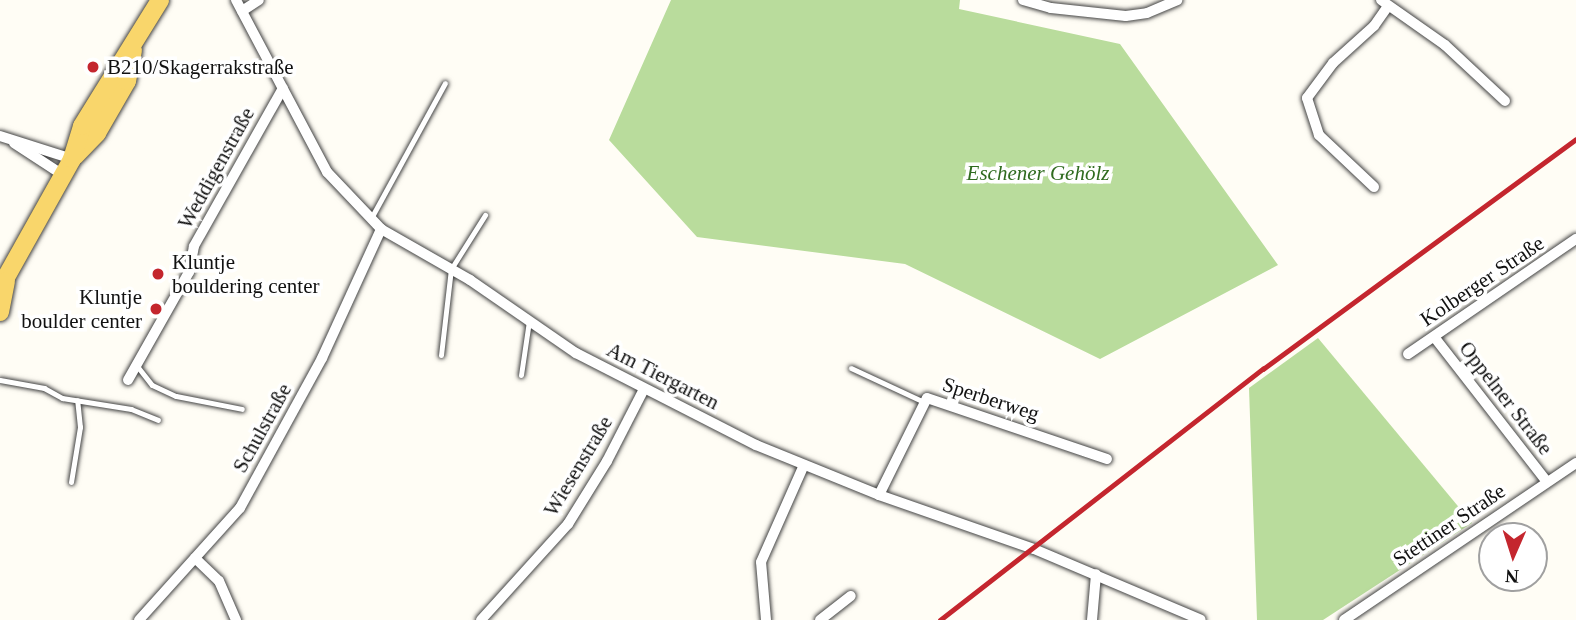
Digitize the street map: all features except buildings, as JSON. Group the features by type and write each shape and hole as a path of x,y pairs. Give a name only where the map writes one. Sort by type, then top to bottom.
{"main road":[{"path":"0,312 3,285 68,167 97,133 127,81 134,47 160,0"}],"street":[{"name":"Am Tiergarten","path":"236,0 327,172 381,229 450,269 576,353 643,389 804,465 1096,574 1201,620"},
{"path":"242,11 259,0"},
{"path":"1023,0 1052,8 1126,16 1147,13 1177,0"},
{"path":"1374,187 1319,135 1307,98 1333,63 1374,26 1385,3 1445,46 1505,101"},
{"name":"Weddigenstraße","path":"128,380 189,272 194,246 283,88"},
{"path":"4,138 68,167"},
{"path":"4,138 68,167"},
{"name":"Schulstraße","path":"139,620 240,508 322,358 381,229"},
{"name":"Kolberger Straße","path":"1408,354 1576,239"},
{"name":"Oppelner Straße","path":"1435,338 1547,482"},
{"name":"Wiesenstraße","path":"481,620 568,524 607,461 643,389"},
{"name":"Sperberweg","path":"879,495 922,401 941,399 1107,459"},
{"name":"Stettiner Straße","path":"1344,620 1576,463"},
{"path":"766,620 761,562 804,465"},
{"path":"195,558 219,581 236,620"},
{"path":"1092,620 1096,574"},
{"path":"820,620 851,596"}],"lane":[{"path":"370,220 445,83"},
{"path":"441,355 450,269 485,215"},
{"path":"521,375 529,321"},
{"path":"137,366 152,385 176,396 242,409"},
{"path":"851,368 922,401"},
{"path":"0,380 78,400 131,409 158,420"},
{"path":"71,482 80,427 78,400"}],"green space":[{"name":"Eschener Gehölz","path":"671,0 960,0 959,9 1120,44 1278,265 1100,359 905,264 697,237 609,140"},
{"path":"1318,338 1472,523 1323,620 1257,620 1249,388"}],"railway":[{"path":"940,620 1263,369 1576,139"}],"place":[{"name":"B210/Skagerrakstraße","path":"93,67"},
{"name":"Kluntje bouldering center","path":"158,274"},
{"name":"Kluntje boulder center","path":"156,309"}]}
